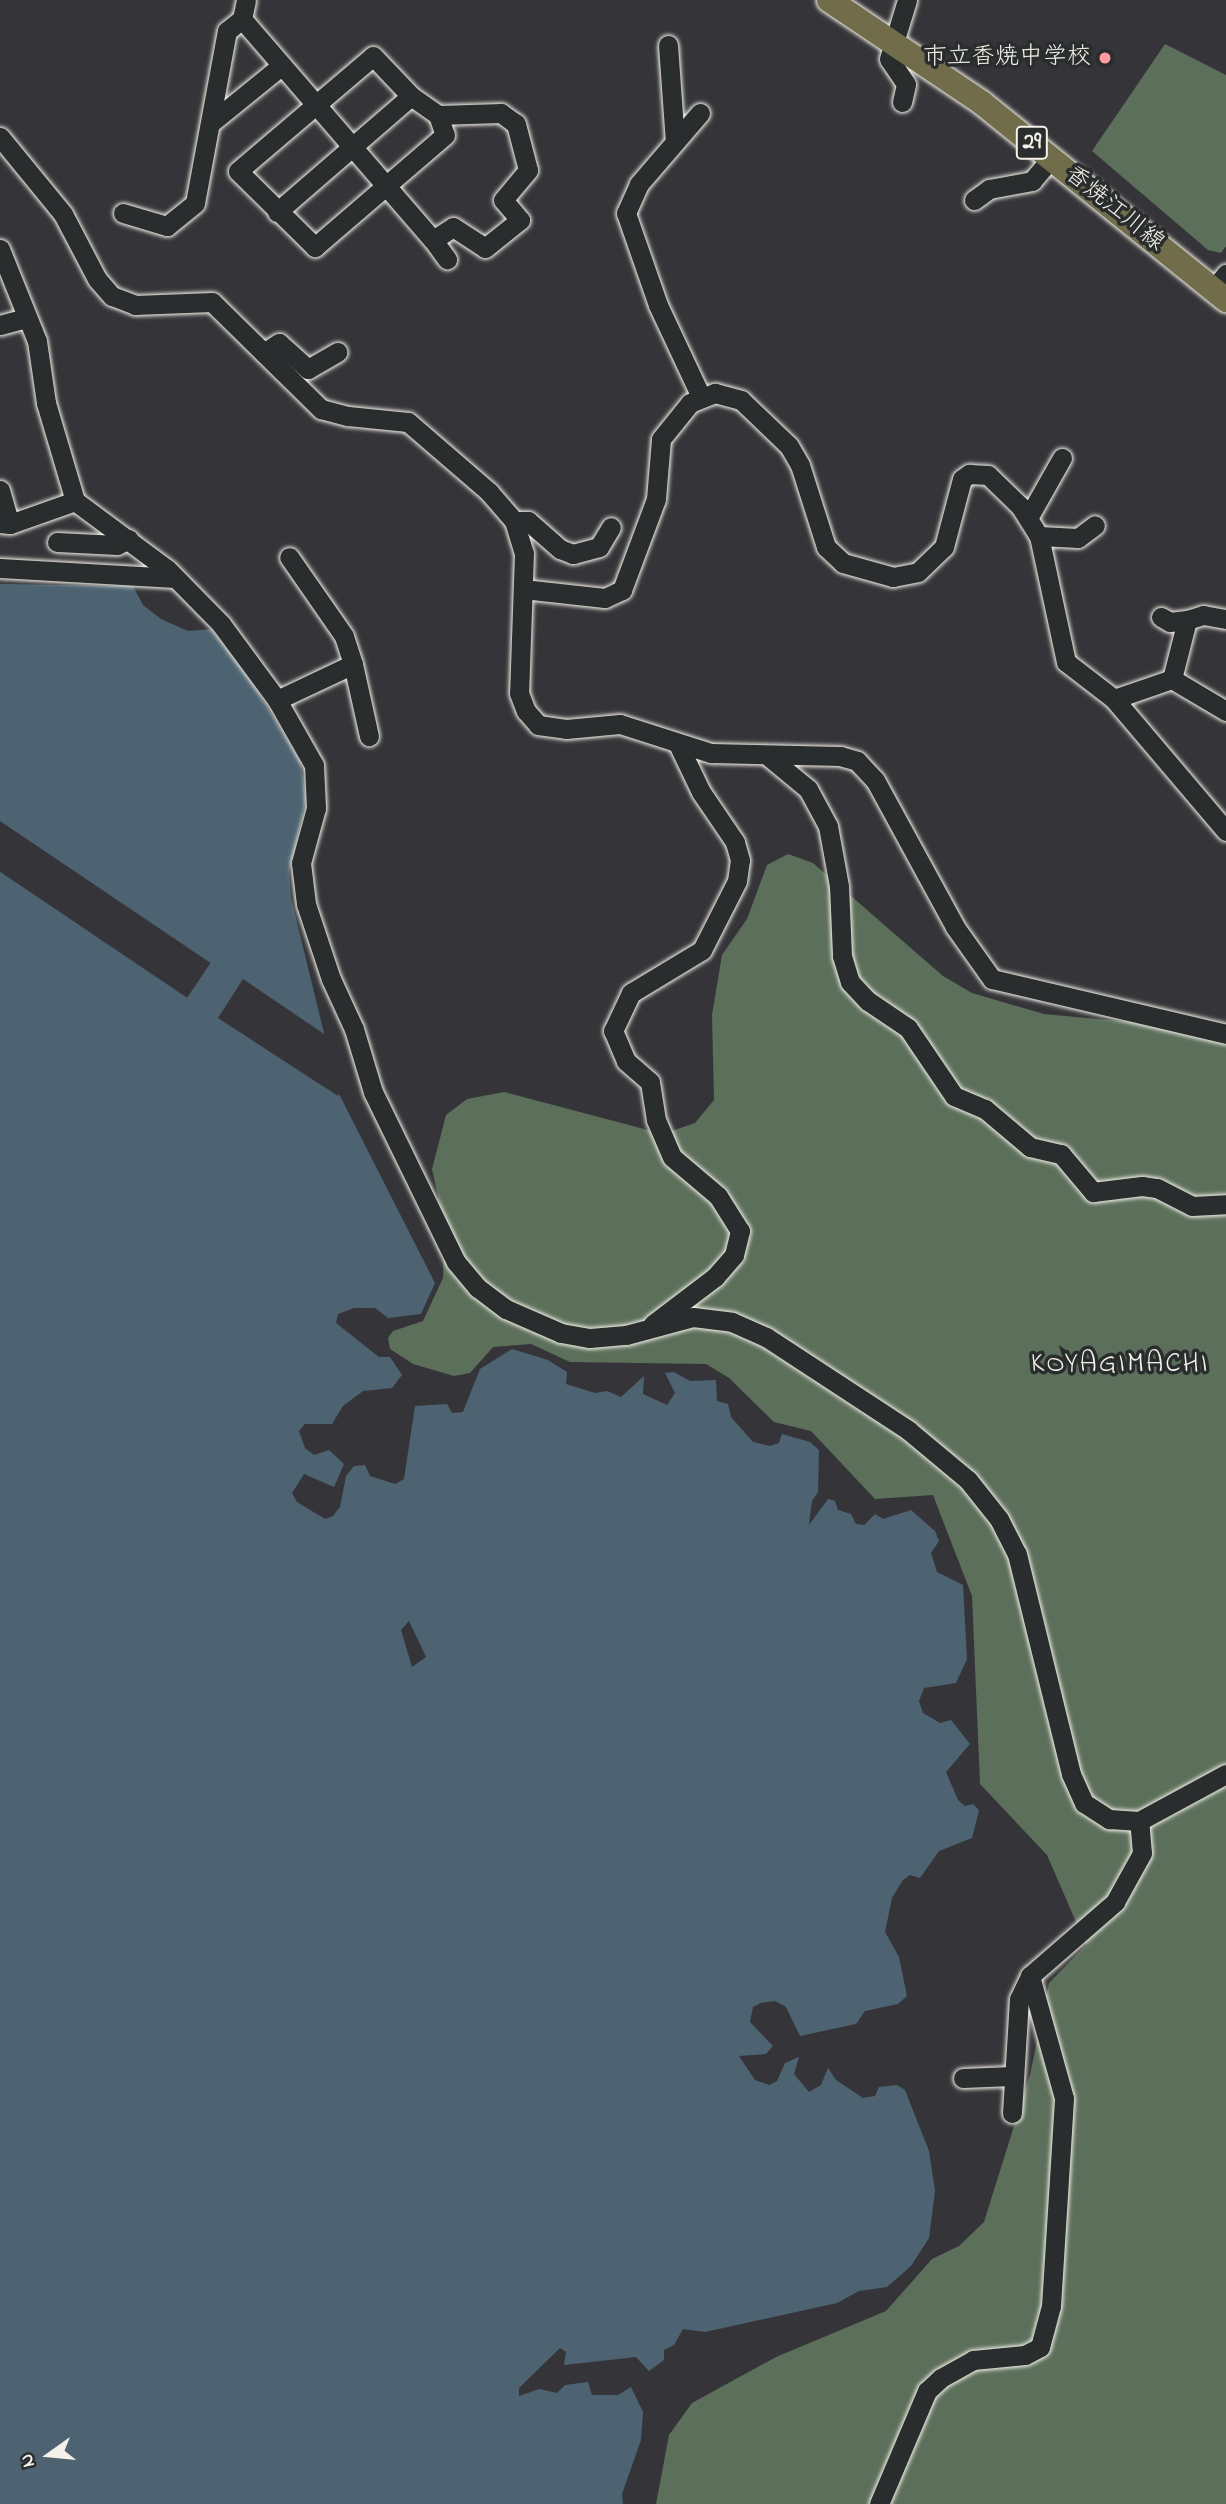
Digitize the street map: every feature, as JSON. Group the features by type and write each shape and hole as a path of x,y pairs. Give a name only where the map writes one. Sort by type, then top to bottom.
{"main road":[{"name":"香焼江川線","path":"829,0 894,40 1222,288"}],"street":[{"path":"902,102 906,84 890,59 907,0"},
{"path":"123,214 167,226 195,203 227,31 244,9 281,66 352,145 447,259"},
{"path":"668,45 676,142"},
{"path":"433,240 453,227 485,248 520,220 503,200 528,170 516,124 509,116 438,115 411,96 373,56 238,171 315,247 445,135 438,115"},
{"path":"212,122 281,66"},
{"path":"277,212 411,96"},
{"path":"700,113 639,184 628,204 626,225 701,397"},
{"path":"0,137 63,214 97,279 112,296 135,305 212,302 321,409 348,416 391,417 421,430 514,521 524,553 519,693 532,719 545,727 566,729 628,725 711,754 840,756 863,765 889,803 969,951 992,979 1226,1034"},
{"path":"974,200 989,189 1032,181 1051,158"},
{"path":"0,249 27,318 75,501 175,578 221,624 277,700 307,751 317,780 301,885 373,1092 434,1223 478,1288 530,1322 561,1333 590,1338 645,1330 693,1317 715,1318 766,1337 908,1430 968,1480 999,1519 1017,1554 1075,1788 1095,1813 1127,1823 1139,1821 1193,1796 1226,1774"},
{"path":"0,325 27,318"},
{"path":"264,353 279,343 307,369 337,352"},
{"path":"523,589 605,598 622,590 656,499 658,445 677,414 701,397 715,393 741,400 789,446 800,465 826,547 843,563 893,577 925,568 944,547 959,487 969,474 994,478 1040,536 1066,662 1114,699 1226,831"},
{"path":"1028,518 1062,458"},
{"path":"0,490 5,523 57,509 75,501"},
{"path":"55,571 57,509"},
{"path":"514,521 528,521 560,549 573,554 599,547 611,527"},
{"path":"1040,536 1077,538 1095,526"},
{"path":"57,542 117,545 129,540"},
{"path":"289,557 344,636 369,736"},
{"path":"0,568 175,578"},
{"path":"1161,617 1170,622 1203,615 1226,619"},
{"path":"1172,678 1188,620"},
{"path":"277,700 353,664"},
{"path":"1114,699 1172,678"},
{"path":"1172,678 1226,711"},
{"path":"645,1330 715,1277 734,1255 740,1231 718,1196 672,1157 656,1120 650,1082 626,1061 613,1031 631,993 702,950 737,880 740,860 735,842 701,792 678,744"},
{"path":"768,756 808,789 828,826 839,886 842,956 850,982 868,1002 908,1028 954,1096 985,1109 1030,1147 1060,1154 1093,1192 1142,1186 1157,1188 1192,1206 1226,1204"},
{"path":"1012,2113 1012,2076 1019,1999 1030,1976 1115,1902 1142,1853 1139,1821"},
{"path":"879,2504 927,2391 957,2364 1025,2355 1040,2347 1048,2324 1064,2098 1030,1976"},
{"path":"963,2078 1012,2076"}],"green space":[{"path":"1165,44 1226,75 1226,246 1221,253 1208,250 1092,151"},
{"path":"788,854 813,863 943,976 972,993 1044,1014 1226,1031 1226,2504 656,2504 669,2435 692,2403 776,2357 886,2311 932,2259 959,2246 984,2222 1030,2075 1049,1983 1086,1945 1047,1855 980,1784 972,1596 933,1495 875,1499 811,1431 774,1422 729,1378 706,1364 570,1362 531,1344 493,1347 470,1373 454,1376 413,1364 390,1349 388,1338 393,1331 423,1321 443,1278 445,1227 432,1169 446,1115 467,1099 504,1092 663,1134 695,1123 714,1100 712,1015 722,955 747,919 767,865"}],"water":[{"path":"0,584 133,586 143,605 161,619 188,631 211,629 249,677 300,761 306,800 289,872 291,898 339,1094 435,1283 421,1314 388,1318 375,1308 354,1308 338,1314 336,1323 379,1357 390,1357 402,1375 392,1388 363,1391 343,1406 332,1424 305,1424 299,1431 305,1448 314,1455 329,1450 344,1464 334,1487 304,1474 292,1493 297,1502 325,1519 333,1516 340,1507 346,1476 354,1466 365,1465 370,1476 395,1484 404,1479 415,1406 447,1404 452,1413 463,1412 480,1369 512,1349 548,1360 567,1372 566,1384 595,1393 607,1391 621,1397 644,1376 643,1394 667,1405 675,1393 665,1373 674,1372 690,1381 716,1380 717,1401 728,1404 731,1417 753,1442 770,1446 779,1443 782,1434 810,1442 819,1450 818,1492 812,1501 809,1525 828,1499 835,1501 838,1510 851,1514 856,1524 864,1525 875,1514 883,1519 911,1510 935,1531 939,1541 931,1553 937,1572 963,1585 967,1659 956,1683 924,1688 919,1701 923,1713 940,1723 951,1720 970,1744 946,1772 958,1800 965,1806 973,1804 979,1810 972,1838 939,1851 920,1878 910,1875 903,1880 892,1898 885,1932 899,1957 907,1996 898,2004 865,2011 856,2024 800,2036 786,2007 775,2001 761,2003 753,2007 750,2022 773,2046 766,2054 739,2056 755,2080 769,2085 777,2081 785,2063 799,2057 794,2074 809,2092 821,2085 828,2068 836,2080 863,2098 875,2096 879,2087 897,2085 905,2090 929,2151 935,2191 929,2238 911,2266 887,2287 859,2291 837,2303 705,2332 683,2329 674,2345 664,2350 664,2360 649,2371 636,2357 564,2365 566,2352 560,2348 519,2388 519,2396 539,2389 557,2393 565,2385 588,2382 592,2395 618,2395 631,2387 643,2412 641,2440 622,2494 623,2504 0,2504","holes":["409,1621 426,1657 412,1667 401,1630"]}],"pier":[{"path":"0,821 211,963 187,998 0,872"},
{"path":"243,979 330,1038 341,1085 338,1096 218,1018"}],"place":[{"name":"市立香焼中学校","path":"1105,58"}],"district":[{"name":"KOYAGIMACHI","path":"1120,1365"}]}
